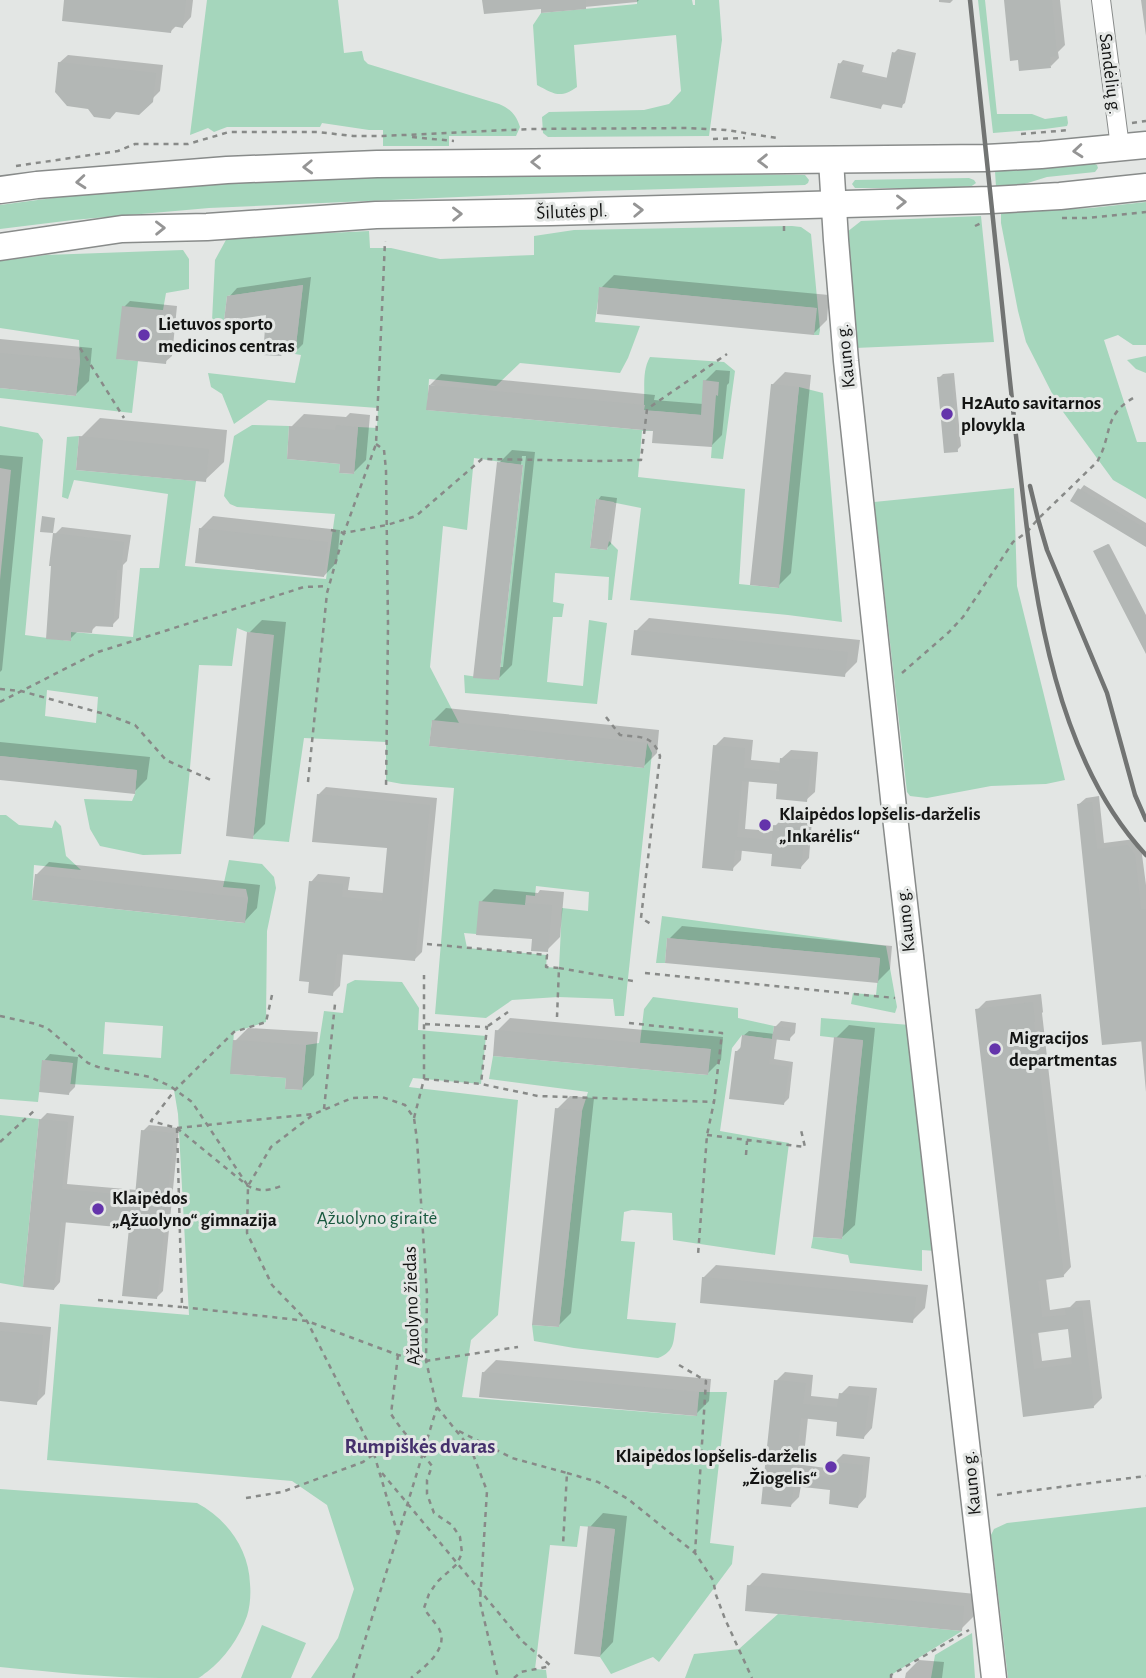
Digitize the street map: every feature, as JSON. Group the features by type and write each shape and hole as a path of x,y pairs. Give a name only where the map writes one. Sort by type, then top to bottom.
{"main road":[{"path":"0,190 227,170 377,164 986,158 1128,139 1135,189"},
{"name":"Kauno g.","path":"831,160 846,361 894,808 994,1678"},
{"name":"Šilutės pl.","path":"0,247 122,229 207,227 361,216 991,200 1135,189"}],"street":[{"name":"Sandėlių g.","path":"1101,0 1128,139"}],"path":[{"path":"1128,139 1146,121"},
{"path":"12,166 118,151 135,144 188,144 229,132 318,131 377,136 530,129 687,128 726,130 784,139"},
{"path":"1012,135 1081,129"},
{"path":"377,136 377,164"},
{"path":"309,782 329,586 344,533 376,444 385,241"},
{"path":"80,348 124,418"},
{"path":"331,530 344,533 416,516 482,459 641,460 648,409 727,354"},
{"path":"902,673 950,632 1013,542 1027,532 1097,462 1115,412 1123,403 1135,397"},
{"path":"376,444 384,450 387,525 386,789"},
{"path":"0,702 98,652 304,587 329,586"},
{"path":"0,689 21,691 135,725 166,760 211,780"},
{"path":"606,717 620,735 650,740 656,746 660,757 641,918 651,923"},
{"path":"427,944 547,955 546,967 633,981"},
{"path":"557,1017 559,968"},
{"path":"645,973 902,998"},
{"path":"414,1118 424,1079 424,975"},
{"path":"272,995 266,1022 234,1032 175,1090 151,1121 177,1128 314,1114"},
{"path":"324,1109 335,1003"},
{"path":"424,1024 487,1027 508,1012"},
{"path":"0,1016 47,1028 88,1063 98,1068 150,1077 170,1086 192,1102 247,1186"},
{"path":"629,1023 722,1034 715,1102 707,1135 698,1255"},
{"path":"481,1084 487,1027"},
{"path":"424,1079 481,1084 538,1096 715,1102"},
{"path":"398,1535 374,1454 307,1321 272,1286 247,1233 247,1186 271,1147 324,1109 352,1098 382,1097 405,1105 414,1118"},
{"path":"0,1142 36,1109"},
{"name":"Ąžuolyno žiedas","path":"414,1118 427,1294 426,1361 437,1407 471,1449 487,1491 480,1602 498,1678"},
{"path":"177,1128 247,1186 267,1191 281,1186"},
{"path":"177,1128 182,1307"},
{"path":"707,1135 805,1147 801,1130"},
{"path":"747,1140 747,1155"},
{"path":"98,1300 307,1321 398,1355 426,1361 518,1348"},
{"path":"398,1355 391,1414 432,1466 427,1480 427,1494 434,1513 452,1525 460,1537 462,1553 457,1564 437,1582 429,1594 424,1608 440,1629 441,1643 435,1657 411,1678"},
{"path":"679,1365 706,1381 695,1553"},
{"path":"353,1678 437,1407"},
{"path":"455,1429 512,1458 598,1482 628,1499 695,1553 713,1580 725,1619 752,1678"},
{"path":"246,1498 282,1492 363,1462 374,1454"},
{"path":"380,1471 522,1641 551,1666 521,1672 514,1678"},
{"path":"563,1545 567,1473"},
{"path":"997,1495 1146,1476"},
{"path":"891,1678 891,1675 975,1627"}],"green space":[{"path":"207,0 338,0 344,53 362,51 368,64 499,104 512,113 520,127 516,136 449,136 449,146 383,146 383,130 322,123 320,127 227,127 214,132 208,128 190,135"},
{"path":"637,0 692,0 695,5 695,0 719,0 722,40 709,136 548,137 543,133 542,117 549,112 644,110 669,104 681,91 676,35 574,45 577,87 557,94 537,85 533,25 541,13 637,4"},
{"path":"978,0 985,0 997,114 1032,114 1045,119 1067,116 1067,126 993,133"},
{"path":"1093,163 1098,168 1095,172 1047,177 1018,186 996,187 995,171"},
{"path":"478,172 805,175 809,180 805,185 209,208 0,229 0,205 59,197 239,181"},
{"path":"969,178 976,183 969,188 855,188 852,184 855,180"},
{"path":"1146,202 1146,345 1133,345 1118,335 1104,340 1137,442 1146,442 1146,499 1113,480 1058,405 1026,342 1001,212 1091,208"},
{"path":"981,216 994,342 855,348 847,232 861,221"},
{"path":"801,227 811,234 819,335 814,335 816,308 600,287 595,322 640,326 620,373 520,363 496,386 429,379 427,410 642,430 645,373 650,357 724,362 735,371 723,459 711,458 714,416 655,411 653,431 642,431 638,477 745,489 739,584 778,588 799,387 823,393 842,622 630,600 641,508 596,499 590,548 607,550 609,541 618,550 612,600 608,600 609,577 555,573 553,602 564,604 562,617 553,617 547,682 583,686 589,620 607,623 597,704 465,693 464,675 499,680 523,465 474,458 467,530 443,526 430,667 459,723 432,721 429,746 644,768 647,743 652,753 624,1016 615,1016 613,999 558,997 512,1000 486,1018 435,1014 454,788 386,781 386,742 304,738 289,842 253,839 273,635 237,628 232,666 199,665 181,854 143,855 100,846 90,829 84,799 132,801 137,770 0,756 0,580 11,470 0,468 0,426 38,433 43,440 25,635 70,641 71,632 133,637 140,568 159,568 168,494 74,480 68,499 62,497 67,437 79,436 76,470 196,481 185,566 326,579 335,514 237,507 230,504 224,496 234,436 252,425 289,426 287,459 340,464 339,473 354,474 358,427 377,428 378,408 268,400 234,424 222,394 211,387 208,373 295,383 301,355 295,354 303,285 227,296 224,321 212,321 215,260 227,238 369,231 370,248 391,248 440,259 534,255 534,236 574,230","holes":["47,690 98,697 96,723 45,716","536,886 589,892 588,911 562,908 559,968 546,967 547,955 467,948 464,933 476,934 525,905 526,895 535,896"]},
{"path":"183,250 189,259 189,289 166,293 163,310 117,359 138,361 132,413 0,398 0,388 76,396 80,360 79,340 0,328 0,261 46,255"},
{"path":"1146,356 1146,373 1136,369 1127,360"},
{"path":"1014,488 1017,586 1065,780 1046,784 991,786 927,798 910,796 907,792 874,502"},
{"name":"Ąžuolyno giraitė","path":"0,815 6,815 19,825 52,828 55,820 61,826 66,856 81,870 34,865 32,900 244,923 248,898 246,889 223,887 229,860 262,864 274,877 276,888 267,931 266,1022 234,1032 231,1074 286,1078 285,1089 302,1090 306,1045 319,1043 324,1011 343,1013 347,984 355,980 402,982 419,1008 418,1030 486,1036 481,1084 413,1078 409,1087 518,1100 498,1315 471,1340 462,1397 696,1416 699,1392 727,1392 710,1543 734,1546 732,1564 659,1662 653,1657 611,1674 600,1657 615,1529 580,1526 577,1547 550,1545 535,1669 546,1670 547,1678 311,1678 338,1638 354,1589 327,1505 292,1481 47,1460 60,1304 189,1315 178,1114 174,1090 70,1084 72,1063 43,1060 38,1102 0,1099","holes":["105,1022 163,1026 161,1058 103,1054"]},
{"path":"662,916 886,946 897,1007 895,1013 851,1004 853,993 876,995 880,958 667,938 665,963 656,963"},
{"path":"653,997 738,1008 738,1018 774,1026 772,1039 742,1035 732,1048 720,1131 789,1143 775,1255 673,1240 672,1213 632,1210 624,1212 621,1241 635,1242 627,1319 676,1323 671,1349 658,1358 534,1341 532,1325 559,1327 582,1111 588,1092 489,1079 493,1056 708,1075 710,1049 640,1043 644,1009"},
{"path":"821,1018 910,1025 935,1251 922,1250 922,1271 850,1263 848,1255 811,1248 813,1237 842,1239 863,1041 820,1036"},
{"path":"0,1115 39,1119 23,1287 0,1283"},
{"path":"0,1489 197,1503 208,1510 227,1526 234,1536 241,1547 249,1571 250,1605 231,1647 214,1666 198,1678 121,1677 0,1667"},
{"path":"1146,1507 1146,1678 1008,1678 991,1535 994,1529 1007,1523"},
{"path":"778,1614 962,1631 891,1675 891,1678 685,1678 694,1654 739,1649"},
{"path":"262,1625 306,1643 291,1678 241,1678"},
{"path":"972,1633 975,1678 931,1678 935,1655"}],"building":[{"path":"64,0 186,0 183,28 172,26 171,33 62,21"},
{"path":"482,0 586,0 586,9 541,13 541,9 484,14"},
{"path":"1004,0 1052,0 1057,56 1050,57 1051,68 1019,71 1018,60 1010,61"},
{"path":"892,52 913,57 902,108 882,104 881,109 830,98 838,63 861,68 860,75 886,81"},
{"path":"58,62 156,73 153,102 139,115 116,112 110,119 94,117 88,109 67,106 55,92"},
{"path":"303,285 295,354 263,355 266,315 224,321 227,296"},
{"path":"599,287 817,308 814,335 597,314"},
{"name":"Lietuvos sporto medicinos centras","path":"122,306 172,311 166,364 116,359"},
{"path":"0,353 80,360 76,396 0,388"},
{"name":"H2Auto savitarnos plovykla","path":"951,376 958,452 944,453 937,377"},
{"path":"703,380 719,382 712,447 652,443 653,431 426,410 429,385 645,405 644,410 701,415"},
{"path":"771,384 799,387 779,588 750,585"},
{"path":"336,425 358,427 354,474 339,473 340,464 287,459 289,426 335,430"},
{"path":"79,436 209,449 206,482 76,470"},
{"path":"497,462 523,465 499,680 473,678"},
{"path":"1078,488 1146,529 1146,547 1070,501"},
{"path":"596,499 614,502 607,550 590,548"},
{"path":"42,516 55,518 53,533 40,532"},
{"path":"199,528 328,542 324,577 195,563"},
{"path":"53,533 124,542 121,570 117,570 113,627 93,626 92,633 71,632 71,641 46,639"},
{"path":"1108,544 1146,619 1146,654 1093,551"},
{"path":"634,630 848,652 845,677 631,655"},
{"path":"247,632 274,635 253,839 226,836"},
{"path":"432,720 647,743 644,768 429,746"},
{"path":"713,745 745,748 744,768 779,771 780,758 811,760 807,802 776,799 777,784 742,781 737,837 772,840 773,825 805,828 801,869 771,866 772,854 735,850 733,871 702,868"},
{"path":"0,756 137,770 135,794 0,780"},
{"path":"317,794 430,805 415,961 337,954 333,996 308,993 309,982 299,981 309,881 343,884 342,897 382,901 387,848 312,842"},
{"path":"1092,802 1097,849 1128,845 1135,855 1141,909 1146,909 1146,1041 1102,1045 1077,804"},
{"path":"35,874 248,898 245,923 32,900"},
{"path":"479,901 552,905 548,952 531,951 532,939 476,935"},
{"path":"667,938 880,958 878,983 665,963"},
{"path":"1033,1002 1064,1277 1038,1281 1042,1317 1066,1315 1065,1309 1082,1307 1094,1408 1023,1417 975,1009","holes":["1068,1329 1072,1364 1034,1369 1030,1334"]},
{"path":"774,1026 791,1028 790,1041 772,1039"},
{"path":"495,1030 711,1049 708,1075 493,1056"},
{"path":"742,1035 772,1039 769,1064 789,1067 784,1105 729,1099 735,1051 740,1051"},
{"path":"834,1037 863,1040 842,1239 813,1237"},
{"path":"233,1040 306,1045 302,1090 285,1089 286,1078 230,1074"},
{"path":"42,1060 73,1063 69,1095 39,1092"},
{"path":"555,1108 582,1111 559,1327 532,1325"},
{"name":"Klaipėdos „Ąžuolyno“ gimnazija","path":"39,1119 68,1122 62,1189 135,1196 141,1130 174,1133 157,1299 122,1296 129,1228 61,1222 54,1290 23,1287"},
{"path":"702,1277 916,1297 913,1323 700,1303"},
{"path":"0,1331 43,1335 37,1405 0,1401"},
{"path":"482,1372 699,1392 697,1416 479,1397"},
{"path":"774,1380 806,1383 803,1404 837,1407 839,1393 869,1396 864,1439 836,1436 837,1422 801,1418 795,1474 831,1477 833,1462 863,1465 858,1508 829,1504 830,1490 794,1486 791,1507 761,1504"},
{"path":"588,1526 615,1529 600,1657 574,1654"},
{"path":"747,1585 964,1606 962,1631 745,1611"}],"railway":[{"path":"970,0 1018,457 1043,628 1071,727 1091,774 1116,817 1146,855"},
{"path":"1030,486 1047,550 1107,693 1135,795 1146,820"}],"place":[{"name":"Lietuvos sporto medicinos centras","path":"144,335"},
{"name":"H2Auto savitarnos plovykla","path":"947,414"},
{"name":"Klaipėdos lopšelis-darželis „Inkarėlis“","path":"765,825"},
{"name":"Migracijos departmentas","path":"995,1049"},
{"name":"Klaipėdos „Ąžuolyno“ gimnazija","path":"98,1209"},
{"name":"Klaipėdos lopšelis-darželis „Žiogelis“","path":"831,1467"}],"district":[{"name":"Rumpiškės dvaras","path":"420,1446"}]}
